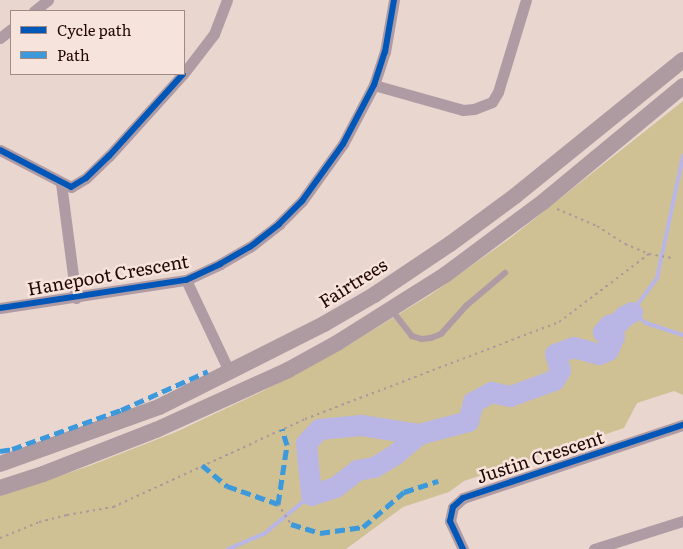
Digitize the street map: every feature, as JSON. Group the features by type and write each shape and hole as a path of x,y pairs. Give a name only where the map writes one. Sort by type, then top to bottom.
{"main road":[{"name":"Fairtrees","path":"0,464 159,407 230,373 324,324 450,244 515,196 683,60"},
{"path":"0,488 42,474 156,430 252,387 321,352 392,310 445,275 543,202 683,86"}],"street":[{"path":"35,10 48,0"},
{"path":"185,70 214,34 227,0"},
{"name":"Hanepoot Crescent","path":"0,308 186,280 250,247 279,224 302,201 343,144 374,85 385,52 394,0"},
{"path":"374,85 463,110 474,109 492,102 498,92 526,0"},
{"path":"0,38 10,30"},
{"path":"0,150 61,184 71,187 86,178 109,156 181,75"},
{"path":"61,184 76,298"},
{"path":"186,280 230,373"},
{"name":"Justin Crescent","path":"463,549 450,521 453,508 463,498 683,425"},
{"path":"594,549 683,521"}],"lane":[{"path":"392,310 412,336 422,340 431,338 441,334 466,306 505,273"}],"path":[{"path":"553,208 597,226 625,244 649,254 671,258"},
{"path":"0,538 67,515 113,507 306,419 559,322 649,254"},
{"path":"278,504 291,524"}],"shaded area":[{"path":"683,101 683,395 674,391 637,403 624,428 464,481 449,492 403,507 346,549 0,549 0,496 89,466 176,432 263,391 347,346 430,295 509,239"}],"waterway":[{"path":"683,156 657,278 632,312 646,323 683,335"},
{"path":"419,434 394,455 374,467 357,470 335,487 311,495 306,443 319,429 361,425 419,434 468,421 473,402 491,392 510,396 554,380 560,370 555,354 573,347 599,354 608,350 614,336 603,332 609,325 619,322 624,316 632,312"},
{"path":"228,549 264,534 311,495"}],"marked path":[{"path":"0,451 12,449 121,410 208,371"},
{"path":"202,465 227,486 278,504 287,445 282,429"},
{"path":"291,524 320,533 363,527 404,492 438,481"}],"cycle path":[{"path":"0,308 186,280 250,247 279,224 302,201 343,144 374,85 385,52 394,0"},
{"path":"0,150 71,187 86,178 109,156 182,75"},
{"path":"463,549 450,521 453,507 463,498 683,425"}]}
